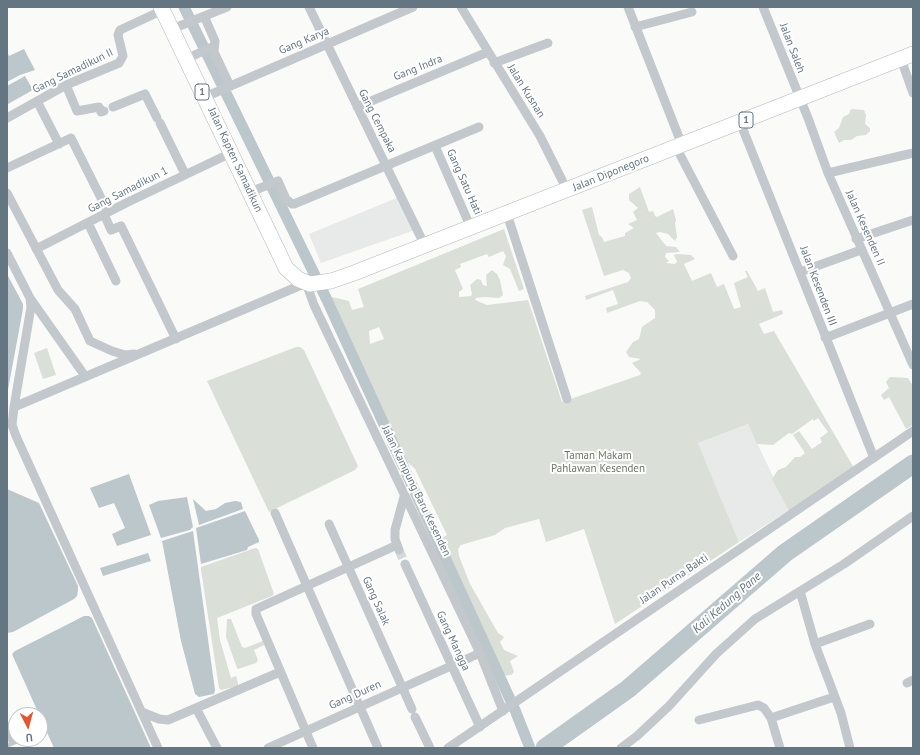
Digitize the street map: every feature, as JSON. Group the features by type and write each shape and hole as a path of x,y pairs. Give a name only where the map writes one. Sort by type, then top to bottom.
{"highway":[{"name":"Jalan Kapten Samadikun","path":"162,8 178,26 193,56 205,97 231,153 256,189 286,268 295,277 316,283"},
{"name":"Jalan Diponegoro","path":"316,283 354,273 425,246 907,56"}],"street":[{"path":"178,26 228,7"},
{"name":"Gang Cempaka","path":"309,7 326,45 425,246"},
{"name":"Gang Karya","path":"205,97 413,7"},
{"name":"Jalan Kusnan","path":"461,7 540,136 567,190"},
{"path":"628,7 679,146 732,256"},
{"name":"Jalan Saleh","path":"763,7 800,98"},
{"name":"Gang Samadikun II","path":"7,118 66,86 119,63 123,56 118,35 120,30 162,8"},
{"path":"635,27 692,12"},
{"path":"199,18 214,42 212,47 225,88"},
{"path":"494,63 548,43"},
{"path":"193,56 212,47"},
{"name":"Gang Indra","path":"357,107 488,52"},
{"path":"907,56 913,93"},
{"path":"66,86 77,111 99,107 101,112 104,111"},
{"path":"113,107 145,94 185,174"},
{"name":"Jalan Kesenden II","path":"800,98 828,173 913,365"},
{"path":"38,102 59,144"},
{"name":"Jalan Kesenden III","path":"740,122 874,458"},
{"path":"256,189 276,180 279,182 286,199 292,204 479,127"},
{"path":"7,168 72,139 106,213 111,230 121,226 176,339"},
{"name":"Gang Satu Hati","path":"435,146 471,228"},
{"name":"Gang Samadikun 1","path":"36,249 185,174 231,153"},
{"path":"828,173 913,153"},
{"path":"7,193 58,290 75,309 90,341 126,355 143,353"},
{"path":"507,214 567,399"},
{"path":"856,239 913,220"},
{"path":"88,223 116,281"},
{"path":"800,272 861,250"},
{"path":"7,253 30,298 85,376"},
{"path":"14,408 85,376 316,283"},
{"name":"Jalan Kampung Baru Kesenden","path":"316,283 311,298 404,497 425,536 480,653 503,710"},
{"path":"30,298 30,307 12,425 158,748"},
{"path":"825,338 913,304"},
{"name":"Jalan Purna Bakti","path":"448,748 913,431"},
{"path":"312,748 256,614 256,610 257,608 348,567 398,548 396,526 404,497"},
{"path":"274,513 378,748"},
{"path":"621,748 637,736 669,706 716,654 755,619 844,564 913,516"},
{"name":"Gang Salak","path":"329,524 401,688 430,748"},
{"name":"Gang Mangga","path":"405,564 480,727"},
{"path":"800,591 815,644 850,748"},
{"path":"815,644 870,624"},
{"name":"Gang Duren","path":"268,748 480,653"},
{"path":"142,712 159,719 168,720 280,672"},
{"path":"771,718 834,697"},
{"path":"699,720 758,705 764,708 771,718 780,748"},
{"path":"196,708 217,748"}],"shaded area":[{"path":"24,49 35,70 20,75 7,82 7,52 9,56"},
{"path":"25,76 33,90 8,104 7,86"},
{"path":"399,197 415,230 321,263 309,234"},
{"path":"7,274 23,304 23,309 7,395"},
{"path":"748,424 789,510 739,542 698,443"},
{"path":"129,474 151,535 117,546 112,534 125,528 114,503 99,508 90,488"},
{"path":"7,489 39,503 78,586 78,591 77,596 74,599 13,632 7,633"},
{"path":"187,497 193,527 190,530 161,538 149,505 158,501"},
{"path":"193,499 206,511 216,509 225,503 235,501 241,502 243,509 199,525"},
{"path":"245,511 259,542 248,547 247,550 201,564 196,528"},
{"path":"193,531 215,690 214,694 199,697 195,694 181,641 162,541"},
{"path":"148,553 151,561 103,576 100,568"},
{"path":"84,616 89,616 92,618 151,748 54,748 48,735 48,707 36,707 12,654 15,651"},
{"path":"8,722 8,740 7,738"}],"green space":[{"path":"851,109 864,110 866,115 865,124 870,128 870,131 866,135 857,136 851,140 844,140 839,143 834,132 839,128 843,117 849,114"},
{"name":"Taman Makam Pahlawan Kesenden","path":"640,187 649,212 653,211 657,217 673,209 676,220 677,237 675,241 668,234 660,232 656,233 666,246 676,247 680,252 666,253 665,257 669,261 666,263 675,264 677,262 674,255 677,254 691,255 695,259 684,264 692,281 711,273 717,287 724,284 734,309 741,307 734,283 748,277 745,271 747,271 758,291 765,288 773,312 782,310 783,314 759,324 764,334 774,331 854,468 789,511 772,479 778,470 786,467 795,457 800,457 805,453 793,435 799,431 812,449 822,442 820,438 828,432 818,418 814,421 813,419 792,434 789,433 773,445 757,444 748,424 698,443 739,542 615,624 584,529 546,542 539,519 505,528 495,535 461,545 458,549 459,556 470,584 498,633 504,637 500,642 504,650 518,656 510,661 514,672 511,675 502,676 440,539 447,535 415,469 403,458 330,298 332,297 349,301 352,310 364,307 358,289 504,229 524,289 519,291 510,269 503,265 506,256 503,251 489,257 487,254 460,264 461,267 455,270 463,289 459,292 459,297 471,296 470,285 477,279 481,280 483,285 487,286 486,275 492,270 497,274 500,280 503,295 499,298 485,297 476,298 475,300 487,305 528,300 562,402 640,375 641,373 632,363 641,359 629,357 626,352 633,342 639,339 642,327 655,318 655,310 647,302 640,301 607,313 606,308 618,304 613,290 586,300 585,296 628,282 631,278 629,273 623,270 604,276 582,210 592,207 599,235 602,237 604,242 625,236 625,233 634,228 628,224 637,220 633,212 638,208 629,200 629,194","holes":["379,327 384,339 370,344 369,331"]},
{"path":"296,347 300,347 304,350 358,466 355,470 269,512 207,381"},
{"path":"47,348 56,375 43,379 34,353"},
{"path":"890,377 908,378 913,386 913,425 906,429 889,397 884,400 881,395 889,388 886,382"},
{"path":"255,548 258,549 274,594 217,618 220,640 231,678 236,676 238,683 238,686 221,690 219,688 201,567"},
{"path":"227,619 231,619 242,647 245,648 263,641 264,645 254,650 258,660 256,663 238,669 237,668 226,637"}],"waterway":[{"path":"184,7 326,298 515,710 530,748"},
{"name":"Kali Kedung Pane","path":"545,748 628,689 785,553 913,464"}],"tunnel":[{"path":"399,550 405,564"}]}
